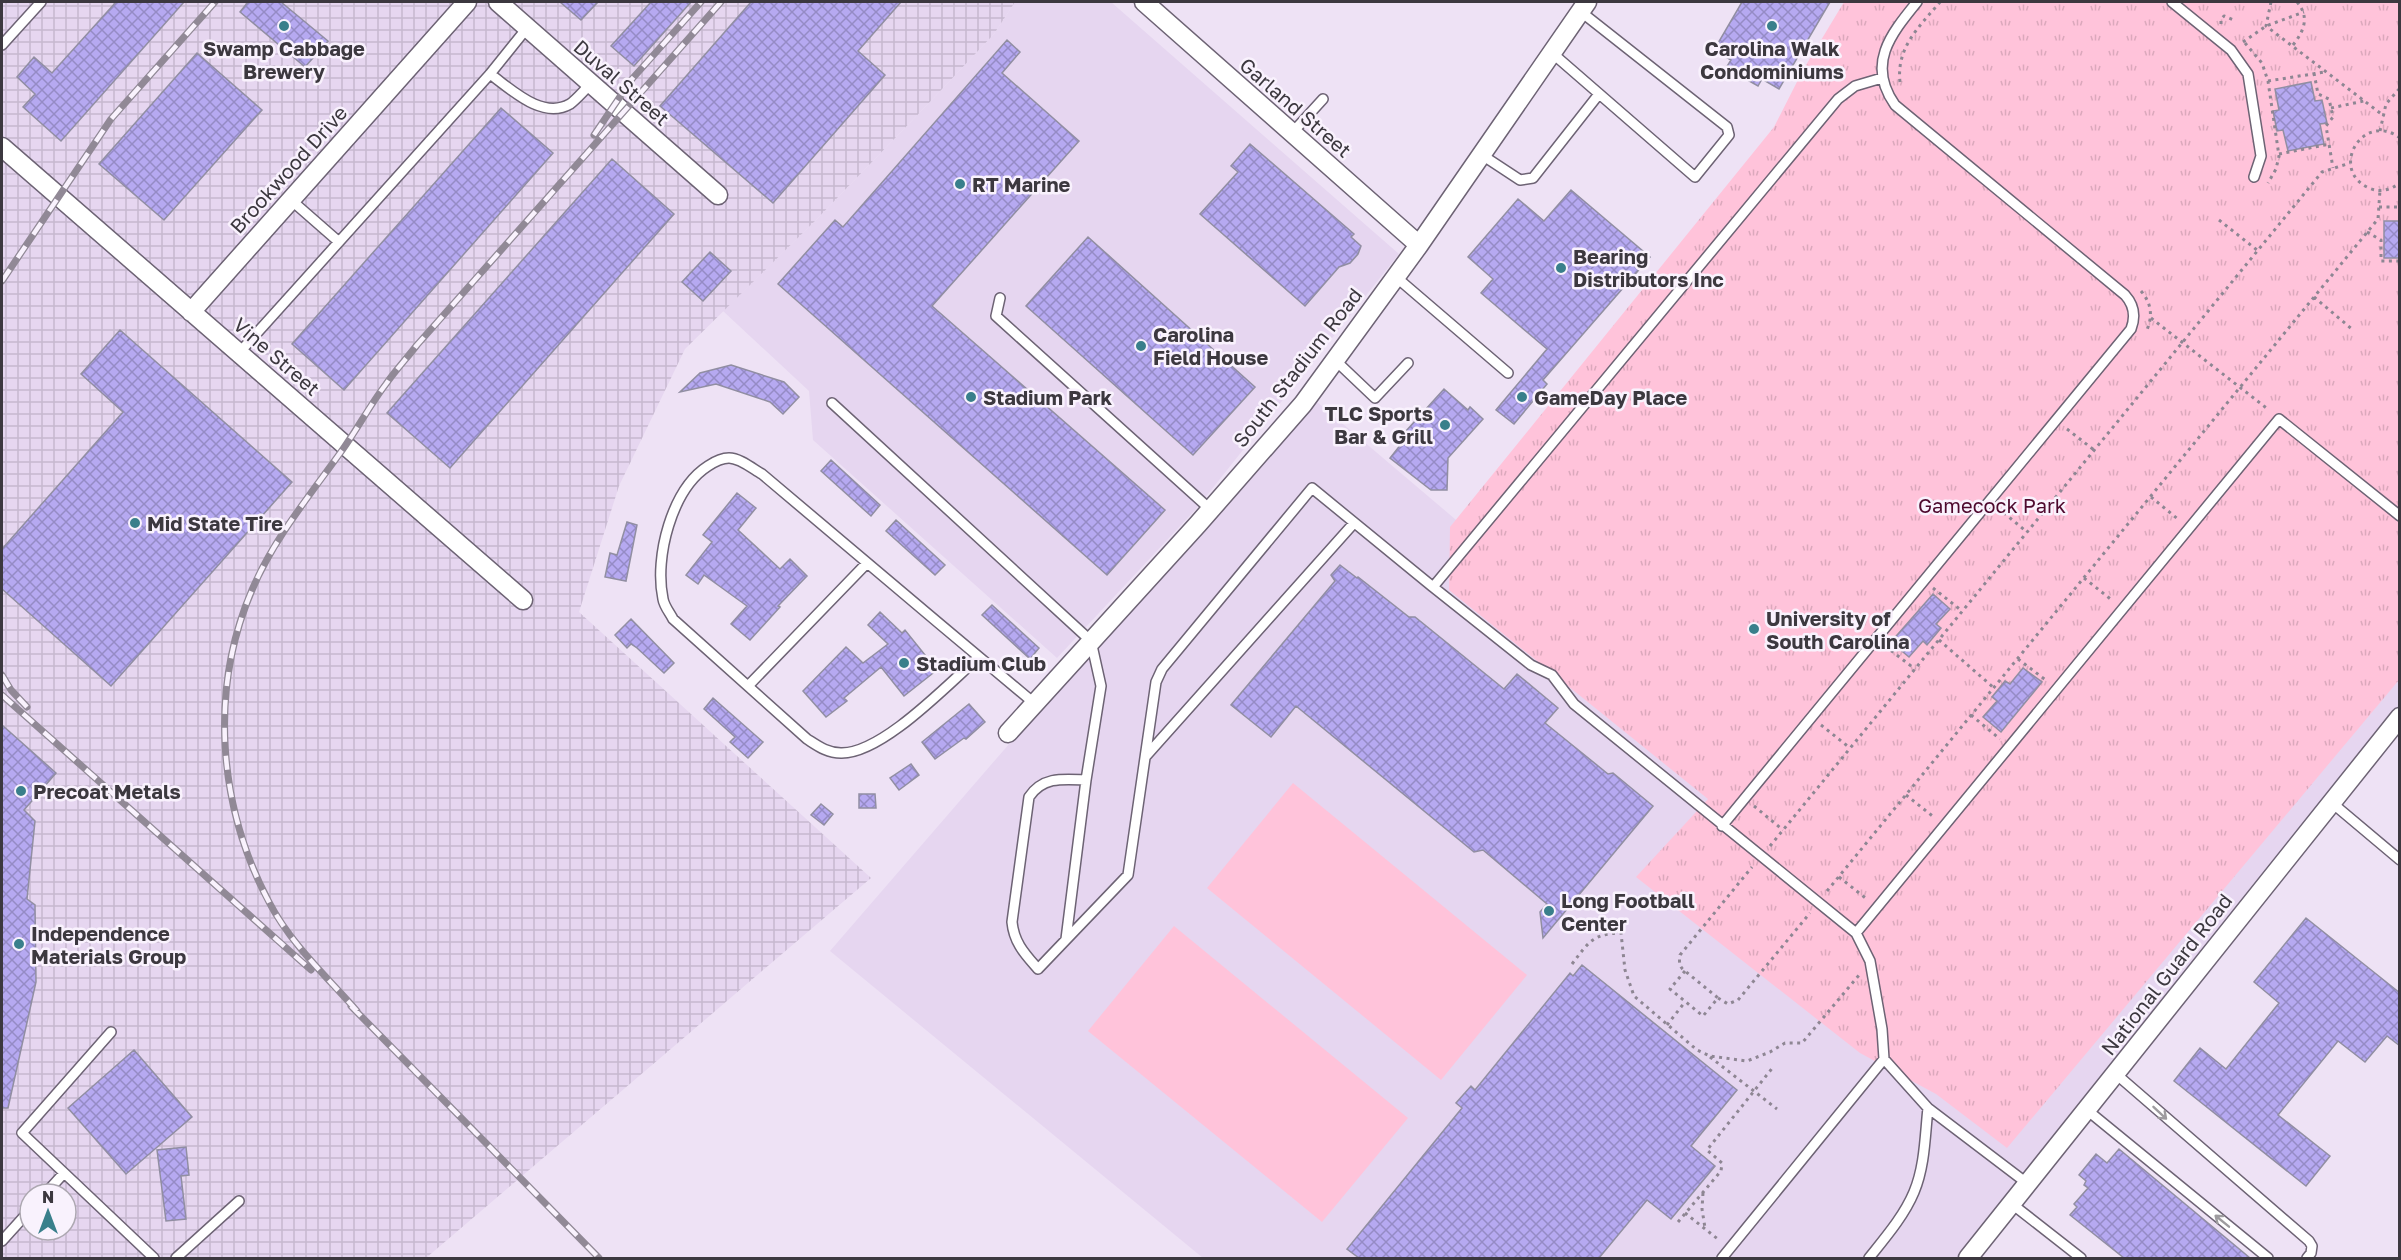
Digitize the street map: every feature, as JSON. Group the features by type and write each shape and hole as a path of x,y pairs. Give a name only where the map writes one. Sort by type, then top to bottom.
{"street":[{"name":"Brookwood Drive","path":"191,312 467,2"},
{"name":"Duval Street","path":"498,2 718,195"},
{"name":"Garland Street","path":"1144,2 1419,245"},
{"name":"South Stadium Road","path":"1008,733 1303,404 1419,245 1583,6"},
{"name":"Vine Street","path":"2,147 523,600"},
{"name":"National Guard Road","path":"1968,1258 2400,717"}],"lane":[{"path":"2,45 41,2"},
{"path":"1722,826 2131,329 2135,316 2133,305 2125,295 1895,105 1884,87 1883,59 1894,30 1917,2"},
{"path":"2172,2 2233,52 2245,67 2250,80 2261,156 2254,177"},
{"path":"1551,52 1695,177 1729,135 1727,127 1583,6"},
{"path":"239,353 490,74 527,28"},
{"path":"490,74 518,94 545,109 569,104 591,84"},
{"path":"1433,587 1838,99 1855,86 1882,78"},
{"path":"1482,155 1520,180 1533,178 1599,94"},
{"path":"1292,133 1323,99"},
{"path":"291,200 339,242"},
{"path":"1396,277 1508,374"},
{"path":"1000,298 996,316 1210,510"},
{"path":"1335,360 1375,398 1408,363"},
{"path":"832,403 1091,641 1101,686 1086,780 1066,939"},
{"path":"1856,933 2279,419 2400,516"},
{"path":"979,657 899,727 879,741 860,751 841,753 825,751 807,739 673,619 663,600 662,564 666,533 677,501 696,474 715,462 730,458 744,463 762,474 1034,703"},
{"path":"1086,780 1052,779 1035,788 1029,797 1012,922 1013,935 1020,948 1038,969 1128,875 1156,682 1162,669 1312,488 1531,665 1552,675 1574,704 1856,933 1870,961 1882,1029 1884,1059 1928,1108 2028,1184"},
{"path":"1146,756 1354,523"},
{"path":"748,686 867,562"},
{"path":"2331,802 2400,860"},
{"path":"111,1032 22,1133 154,1258"},
{"path":"1722,1258 1884,1059"},
{"path":"2115,1074 2309,1241 2312,1246 2307,1258"},
{"path":"1869,1258 1905,1209 1914,1192 1924,1153 1928,1108"},
{"path":"2087,1110 2268,1258"},
{"path":"56,1182 64,1173"},
{"path":"176,1258 239,1201"},
{"path":"2012,1204 2081,1258"},
{"path":"2,1241 18,1223"}],"path":[{"path":"1902,90 1899,66 1905,46 1940,2"},
{"path":"2266,26 2271,2"},
{"path":"2292,46 2303,30 2304,12 2297,2"},
{"path":"2233,52 2250,35 2266,26 2304,12"},
{"path":"2266,26 2384,116"},
{"path":"2268,81 2326,71"},
{"path":"2314,73 2318,94 2329,99 2333,117 2326,126 2333,168"},
{"path":"2380,131 2386,104 2400,88"},
{"path":"2331,108 2364,101"},
{"path":"2400,138 2388,132 2372,132 2358,141 2350,163 2360,183 2373,190 2388,190 2400,183"},
{"path":"2279,154 2330,144"},
{"path":"2350,163 2322,172 2257,250 1683,951 1680,963 1685,971 1728,1004 1738,1000 2378,219 2380,190"},
{"path":"2379,207 2400,207"},
{"path":"2219,220 2257,250"},
{"path":"2367,232 2381,240 2381,261 2400,261"},
{"path":"2314,297 2353,330"},
{"path":"2150,318 2279,419"},
{"path":"2056,420 2094,450"},
{"path":"2151,496 2189,528"},
{"path":"1989,501 2027,531"},
{"path":"2084,578 2123,609"},
{"path":"1924,581 1962,611"},
{"path":"1876,638 1914,669"},
{"path":"1939,640 1994,688"},
{"path":"2018,659 2057,689"},
{"path":"1971,715 2009,747"},
{"path":"1811,717 1850,748"},
{"path":"1906,795 1945,826"},
{"path":"1744,798 1783,830"},
{"path":"1839,877 1877,908"},
{"path":"1572,964 1594,938 1603,934 1622,933 1622,957 1631,990 1639,1002 1697,1050 1710,1056 1777,1109"},
{"path":"1710,1056 1746,1061 1770,1052 1785,1042 1802,1043 1870,961"},
{"path":"1685,971 1670,989 1685,1002 1703,1016 1718,998"},
{"path":"1667,1025 1685,1002"},
{"path":"1678,1222 1721,1171 1723,1166 1720,1160 1707,1150 1774,1066"},
{"path":"1703,1192 1701,1209 1706,1229"},
{"path":"1685,1213 1729,1249"}],"shaded area":[{"path":"2,2 1015,2 994,34 927,105 815,221 685,349 619,486 579,612 871,878 426,1258 2,1258"},
{"path":"1015,2 1111,2 1399,254 1196,509 1057,658 813,440 809,391 723,311 815,221 927,105 994,34"},
{"name":"University of South Carolina","path":"2399,2 2399,721 1965,1258 1203,1258 830,951 1310,396 1475,536"}],"green space":[{"name":"Gamecock Park","path":"1844,2 2399,2 2399,680 2007,1148 1936,1094 1860,1053 1636,877 1708,799 1449,590 1450,527 1774,127 1803,70"},
{"path":"1293,783 1527,975 1441,1080 1207,888"},
{"path":"1174,926 1408,1118 1322,1222 1088,1031"}],"building":[{"path":"116,2 184,2 61,141 23,107 35,94 17,77 34,57 52,73"},
{"name":"Swamp Cabbage Brewery","path":"248,2 281,2 328,41 305,67 240,12"},
{"path":"560,2 598,2 581,20"},
{"path":"651,2 691,2 634,66 611,46"},
{"path":"751,2 901,2 858,51 885,75 773,203 660,106"},
{"name":"Carolina Walk Condominiums","path":"1742,2 1830,2 1779,89 1762,79 1758,86 1726,68 1731,60 1714,50"},
{"path":"1007,40 1020,52 1002,73 1079,141 932,306 1165,510 1107,575 778,284 835,220 843,227"},
{"path":"197,53 262,110 164,220 99,164"},
{"path":"2311,82 2315,101 2322,100 2327,123 2320,124 2324,144 2288,151 2283,130 2277,131 2273,111 2279,110 2275,89"},
{"path":"501,108 553,153 344,390 292,344"},
{"path":"1250,144 1354,234 1351,237 1361,246 1358,254 1350,263 1339,267 1305,306 1200,214 1238,172 1231,166"},
{"path":"612,159 674,214 450,468 387,413"},
{"name":"Bearing Distributors Inc","path":"1571,190 1650,257 1543,380 1547,384 1514,424 1496,410 1547,349 1481,293 1493,279 1468,257 1518,199 1544,221"},
{"path":"2384,221 2400,221 2400,258 2384,258"},
{"name":"Carolina Field House","path":"1088,237 1255,387 1193,455 1026,306"},
{"path":"710,252 731,271 703,301 682,282"},
{"path":"120,330 292,482 111,686 2,589 2,549 123,412 81,374"},
{"path":"731,365 784,382 799,397 783,414 770,402 716,384 680,392 700,373"},
{"path":"1444,389 1468,410 1470,407 1483,419 1448,458 1447,490 1431,490 1390,458 1409,434 1406,431"},
{"path":"831,460 880,505 871,516 821,471"},
{"path":"737,493 756,508 738,530 780,569 790,559 807,576 750,640 731,624 747,606 704,575 698,584 686,575 712,542 703,535"},
{"path":"896,520 945,565 935,575 886,531"},
{"path":"627,522 637,525 626,581 605,577 610,553 617,555"},
{"path":"1340,565 1409,617 1415,617 1504,689 1517,674 1558,708 1545,723 1608,774 1613,773 1653,806 1543,938 1540,912 1547,904 1483,850 1474,852 1296,706 1271,737 1231,705 1335,581 1331,575"},
{"path":"1933,594 1950,609 1936,624 1941,628 1927,645 1923,641 1909,657 1891,642"},
{"path":"992,605 1039,648 1030,659 982,615"},
{"path":"880,612 902,633 905,630 937,670 904,696 881,667 844,698 847,701 826,717 803,691 846,647 863,663 888,644 868,625"},
{"path":"631,619 674,663 664,673 637,648 631,644 627,648 615,635"},
{"path":"2023,668 2042,682 2001,732 1983,717 1997,701 1992,697 2005,681 2010,684"},
{"path":"713,698 763,742 748,758 730,742 735,737 704,709"},
{"path":"969,704 985,722 966,739 964,738 935,759 922,742"},
{"name":"Independence Materials Group","path":"2,725 56,773 24,810 35,821 27,899 35,905 36,982 8,1108 2,1108"},
{"path":"911,764 919,775 899,790 890,778"},
{"path":"859,794 875,794 876,808 859,808"},
{"path":"821,804 833,814 824,825 811,815"},
{"path":"2306,918 2400,993 2400,1046 2387,1036 2365,1062 2338,1041 2278,1115 2330,1156 2306,1186 2174,1081 2200,1048 2226,1069 2279,1003 2254,982"},
{"path":"1582,965 1737,1090 1691,1146 1715,1166 1671,1219 1647,1200 1599,1258 1359,1258 1347,1249 1462,1108 1456,1103 1471,1086 1475,1090 1570,973 1573,976"},
{"path":"134,1050 192,1117 126,1174 68,1108"},
{"path":"186,1147 189,1175 181,1176 186,1219 166,1221 157,1150"},
{"path":"2119,1149 2250,1258 2124,1258 2070,1215 2077,1207 2074,1204 2088,1188 2084,1185 2086,1181 2079,1175 2096,1154 2107,1163"}],"railway":[{"path":"2,281 111,119 215,2"},
{"path":"594,135 632,79 701,2"},
{"path":"357,1011 287,932 269,902 252,865 239,827 230,787 225,748 225,707 229,667 238,628 252,590 271,552 393,374 721,2"},
{"path":"2,675 11,690 27,707"},
{"path":"2,695 311,970"},
{"path":"351,1006 599,1258"}],"place":[{"name":"Swamp Cabbage Brewery","path":"284,26"},
{"name":"Carolina Walk Condominiums","path":"1772,26"},
{"name":"RT Marine","path":"960,184"},
{"name":"Bearing Distributors Inc","path":"1561,268"},
{"name":"Carolina Field House","path":"1141,346"},
{"name":"Stadium Park","path":"971,397"},
{"name":"GameDay Place","path":"1522,397"},
{"name":"TLC Sports Bar & Grill","path":"1445,425"},
{"name":"Mid State Tire","path":"135,523"},
{"name":"University of South Carolina","path":"1754,629"},
{"name":"Stadium Club","path":"904,663"},
{"name":"Precoat Metals","path":"21,791"},
{"name":"Long Football Center","path":"1549,911"},
{"name":"Independence Materials Group","path":"19,944"}]}
